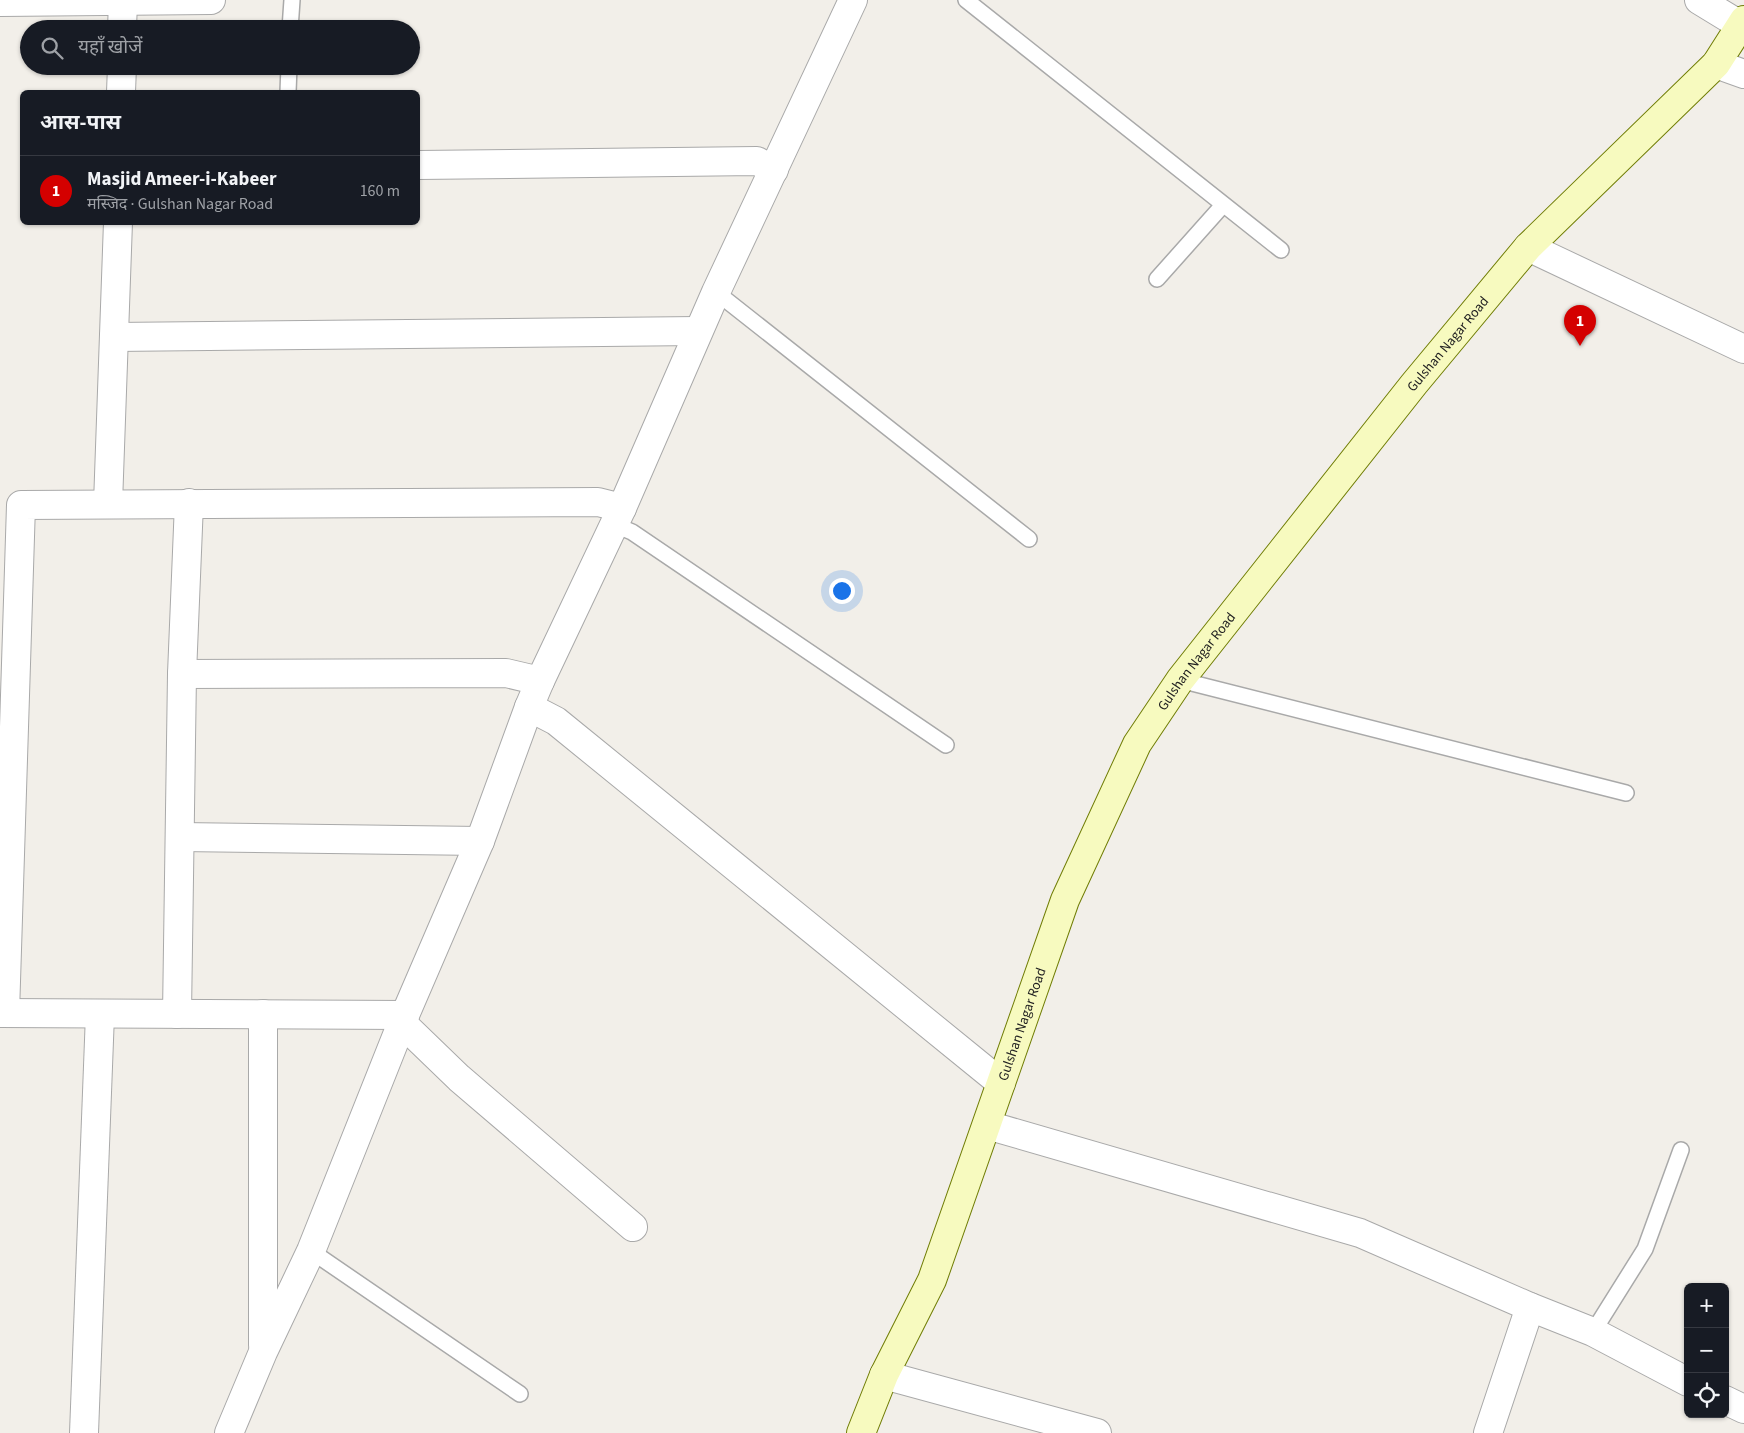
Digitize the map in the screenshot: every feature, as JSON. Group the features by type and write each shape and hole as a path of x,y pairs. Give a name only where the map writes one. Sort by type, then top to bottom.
{"street":[{"path":"0,2 211,0"},
{"path":"1699,0 1742,22"},
{"path":"122,20 123,1"},
{"path":"229,1433 263,1352 311,1251 403,1019 480,841 540,681 618,516 698,331 851,1"},
{"name":"Gulshan Nagar Road","path":"861,1433 884,1375 932,1280 1066,900 1136,744 1180,680 1414,384 1528,247 1716,64 1742,22"},
{"path":"1716,64 1744,74"},
{"path":"121,90 122,75"},
{"path":"420,165 757,161 774,170"},
{"path":"108,504 118,225"},
{"path":"1528,247 1744,349"},
{"path":"114,337 698,331"},
{"path":"618,516 598,502 21,505 2,1013 263,1014 403,1019 459,1078 633,1227"},
{"path":"177,1014 182,674 189,503"},
{"path":"182,674 506,673 540,681"},
{"path":"529,707 556,720 1001,1083"},
{"path":"180,837 480,841"},
{"path":"84,1433 100,1014"},
{"path":"263,1014 263,1352"},
{"path":"987,1125 1360,1233 1530,1307 1593,1332 1684,1380"},
{"path":"1488,1433 1530,1307"},
{"path":"884,1375 1097,1433"},
{"path":"1729,1402 1744,1409"}],"lane":[{"path":"291,20 292,0"},
{"path":"966,0 1280,250"},
{"path":"288,90 289,75"},
{"path":"1157,279 1223,205"},
{"path":"716,292 1028,539"},
{"path":"618,516 640,538 946,745"},
{"path":"1180,680 1626,793"},
{"path":"1593,1332 1645,1249 1681,1150"},
{"path":"311,1251 520,1394"}],"place":[{"name":"Masjid Ameer-i-Kabeer","path":"1580,346"}]}
